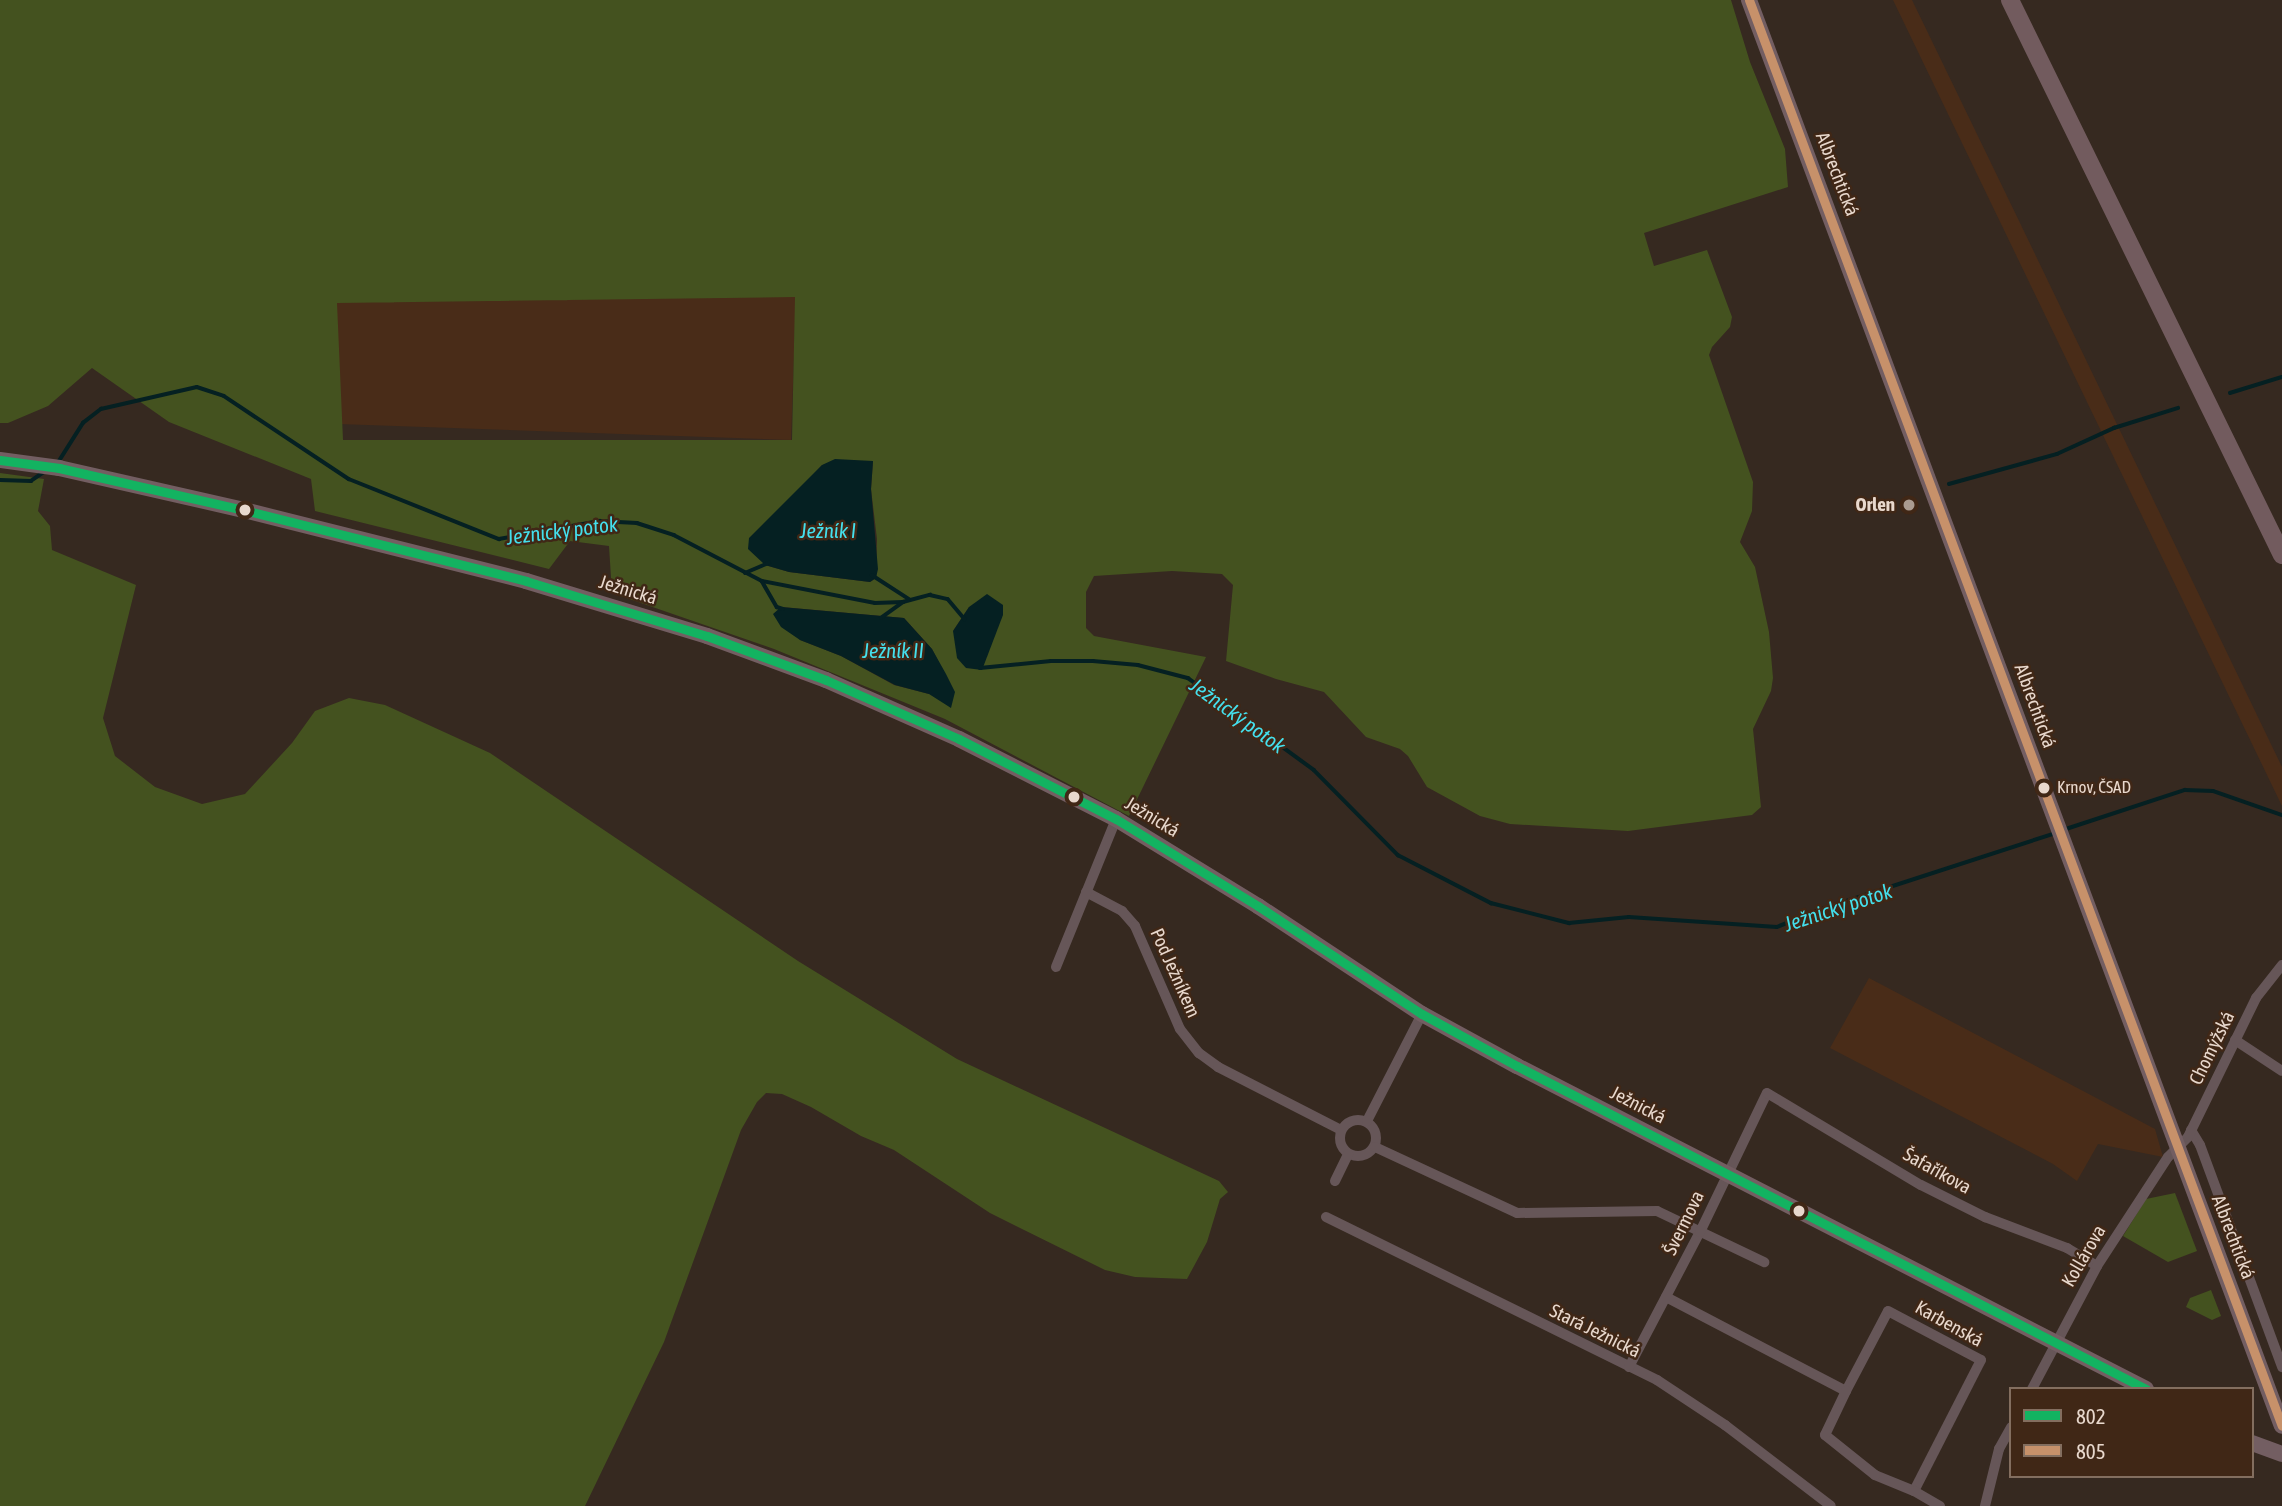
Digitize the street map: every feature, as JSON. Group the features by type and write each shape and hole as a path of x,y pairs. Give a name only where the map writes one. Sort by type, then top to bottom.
{"main road":[{"path":"2010,0 2282,555"}],"street":[{"name":"Albrechtická","path":"1749,0 2282,1426"},
{"name":"Ježnická","path":"0,460 59,468 244,510 512,578 708,636 826,680 959,739 1116,819 1258,906 1422,1014 1517,1066 2142,1387"},
{"path":"1056,967 1116,819"},
{"name":"Pod Ježníkem","path":"1086,892 1122,911 1135,926 1176,1020 1199,1053 1218,1068 1341,1130"},
{"name":"Chomýžská","path":"2178,1148 2191,1130 2256,998 2282,965"},
{"path":"1367,1121 1422,1014"},
{"path":"2235,1040 2282,1071"},
{"name":"Švermova","path":"1629,1367 1700,1231 1767,1093"},
{"name":"Šafaříkova","path":"1767,1093 1921,1185 1985,1217 2067,1248 2097,1266"},
{"path":"1357,1119 1367,1121 1377,1137 1375,1147 1368,1154 1358,1157 1348,1154 1339,1139 1341,1130 1348,1122 1357,1119"},
{"path":"2191,1130 2200,1145 2282,1367"},
{"path":"1375,1147 1517,1213 1657,1211 1764,1262"},
{"name":"Kollárova","path":"2033,1387 2097,1266 2168,1157 2178,1148"},
{"path":"1335,1181 1348,1154"},
{"name":"Stará Ježnická","path":"1326,1217 1657,1380 1725,1425 1831,1506"},
{"path":"1666,1297 1846,1391"},
{"name":"Karbenská","path":"1914,1491 1981,1360 1888,1311 1825,1435 1875,1475 1914,1491 1940,1506"},
{"path":"1985,1506 1999,1449 2009,1431"},
{"path":"2254,1444 2282,1454"}],"shaded area":[{"path":"1893,0 1912,0 2021,225 2282,767 2282,806"},
{"path":"336,281 796,297 791,440 331,424"},
{"path":"1869,978 2155,1129 2163,1157 2098,1144 2077,1181 2053,1164 1830,1048"}],"green space":[{"path":"0,0 1731,0 1750,62 1785,149 1788,187 1644,233 1654,266 1707,250 1732,317 1730,327 1712,347 1709,355 1753,482 1752,511 1740,542 1755,567 1769,632 1773,678 1771,691 1753,729 1761,807 1752,815 1628,831 1510,824 1480,816 1427,787 1408,756 1400,749 1366,737 1324,692 1226,661 1233,585 1222,574 1172,571 1094,576 1086,592 1086,628 1094,636 1206,657 1129,816 945,719 774,649 612,593 609,546 570,541 549,569 315,511 311,479 169,422 92,368 48,406 8,423 0,423","holes":["795,297 792,440 343,440 337,303","873,462 871,489 877,539 876,578 870,582 789,572 765,565 790,500 822,465","1003,605 953,631 969,607","782,607 904,618 932,649 954,692 929,694 894,685 841,656 800,640"]},
{"path":"0,473 44,479 38,511 50,526 52,550 136,585 103,718 115,756 155,787 202,804 245,794 292,743 315,711 349,698 385,705 490,753 798,961 957,1059 1219,1181 1228,1192 1220,1199 1207,1242 1187,1279 1135,1277 1105,1270 990,1213 894,1150 861,1136 811,1107 782,1094 766,1093 757,1102 741,1130 664,1342 585,1506 0,1506"},
{"path":"2175,1193 2197,1251 2168,1262 2123,1236 2146,1199"},
{"path":"2211,1290 2221,1316 2212,1320 2186,1307 2190,1298"}],"water":[{"name":"Ježník I","path":"835,459 873,461 871,489 878,569 876,578 870,582 789,572 765,565 748,549 749,538 822,465"},
{"path":"987,594 1003,605 1003,615 982,670 966,668 957,658 953,631 969,607"},
{"name":"Ježník II","path":"781,607 904,618 932,649 946,674 955,692 951,708 929,694 895,685 841,656 800,640 781,627 773,614"}],"waterway":[{"path":"2230,393 2282,377"},
{"name":"Ježnický potok","path":"59,461 83,423 101,409 197,387 224,396 349,479 499,539 599,521 637,523 674,535 762,581 875,603 903,602 930,595 948,599 965,619"},
{"path":"1949,484 2057,454 2114,428 2178,408"},
{"name":"Ježnický potok","path":"0,480 31,481 44,472"},
{"path":"745,573 769,563"},
{"path":"872,575 909,599"},
{"path":"762,581 777,607 783,609"},
{"path":"881,618 903,602"},
{"name":"Ježnický potok","path":"980,668 1051,661 1093,661 1138,665 1188,678 1314,770 1398,855 1491,903 1569,923 1629,917 1777,927 1822,909 2056,833"},
{"name":"Ježnický potok","path":"2063,830 2185,790 2213,791 2282,815"}],"transit line":[{"name":"805","path":"1749,0 2282,1426"},
{"name":"802","path":"0,460 59,468 244,510 526,581 707,636 826,680 959,739 1116,819 1258,906 1422,1014 1517,1066 2142,1387"}],"place":[{"name":"Orlen","path":"1909,505"},
{"name":"Krnov, ČSAD","path":"2044,788"}]}
